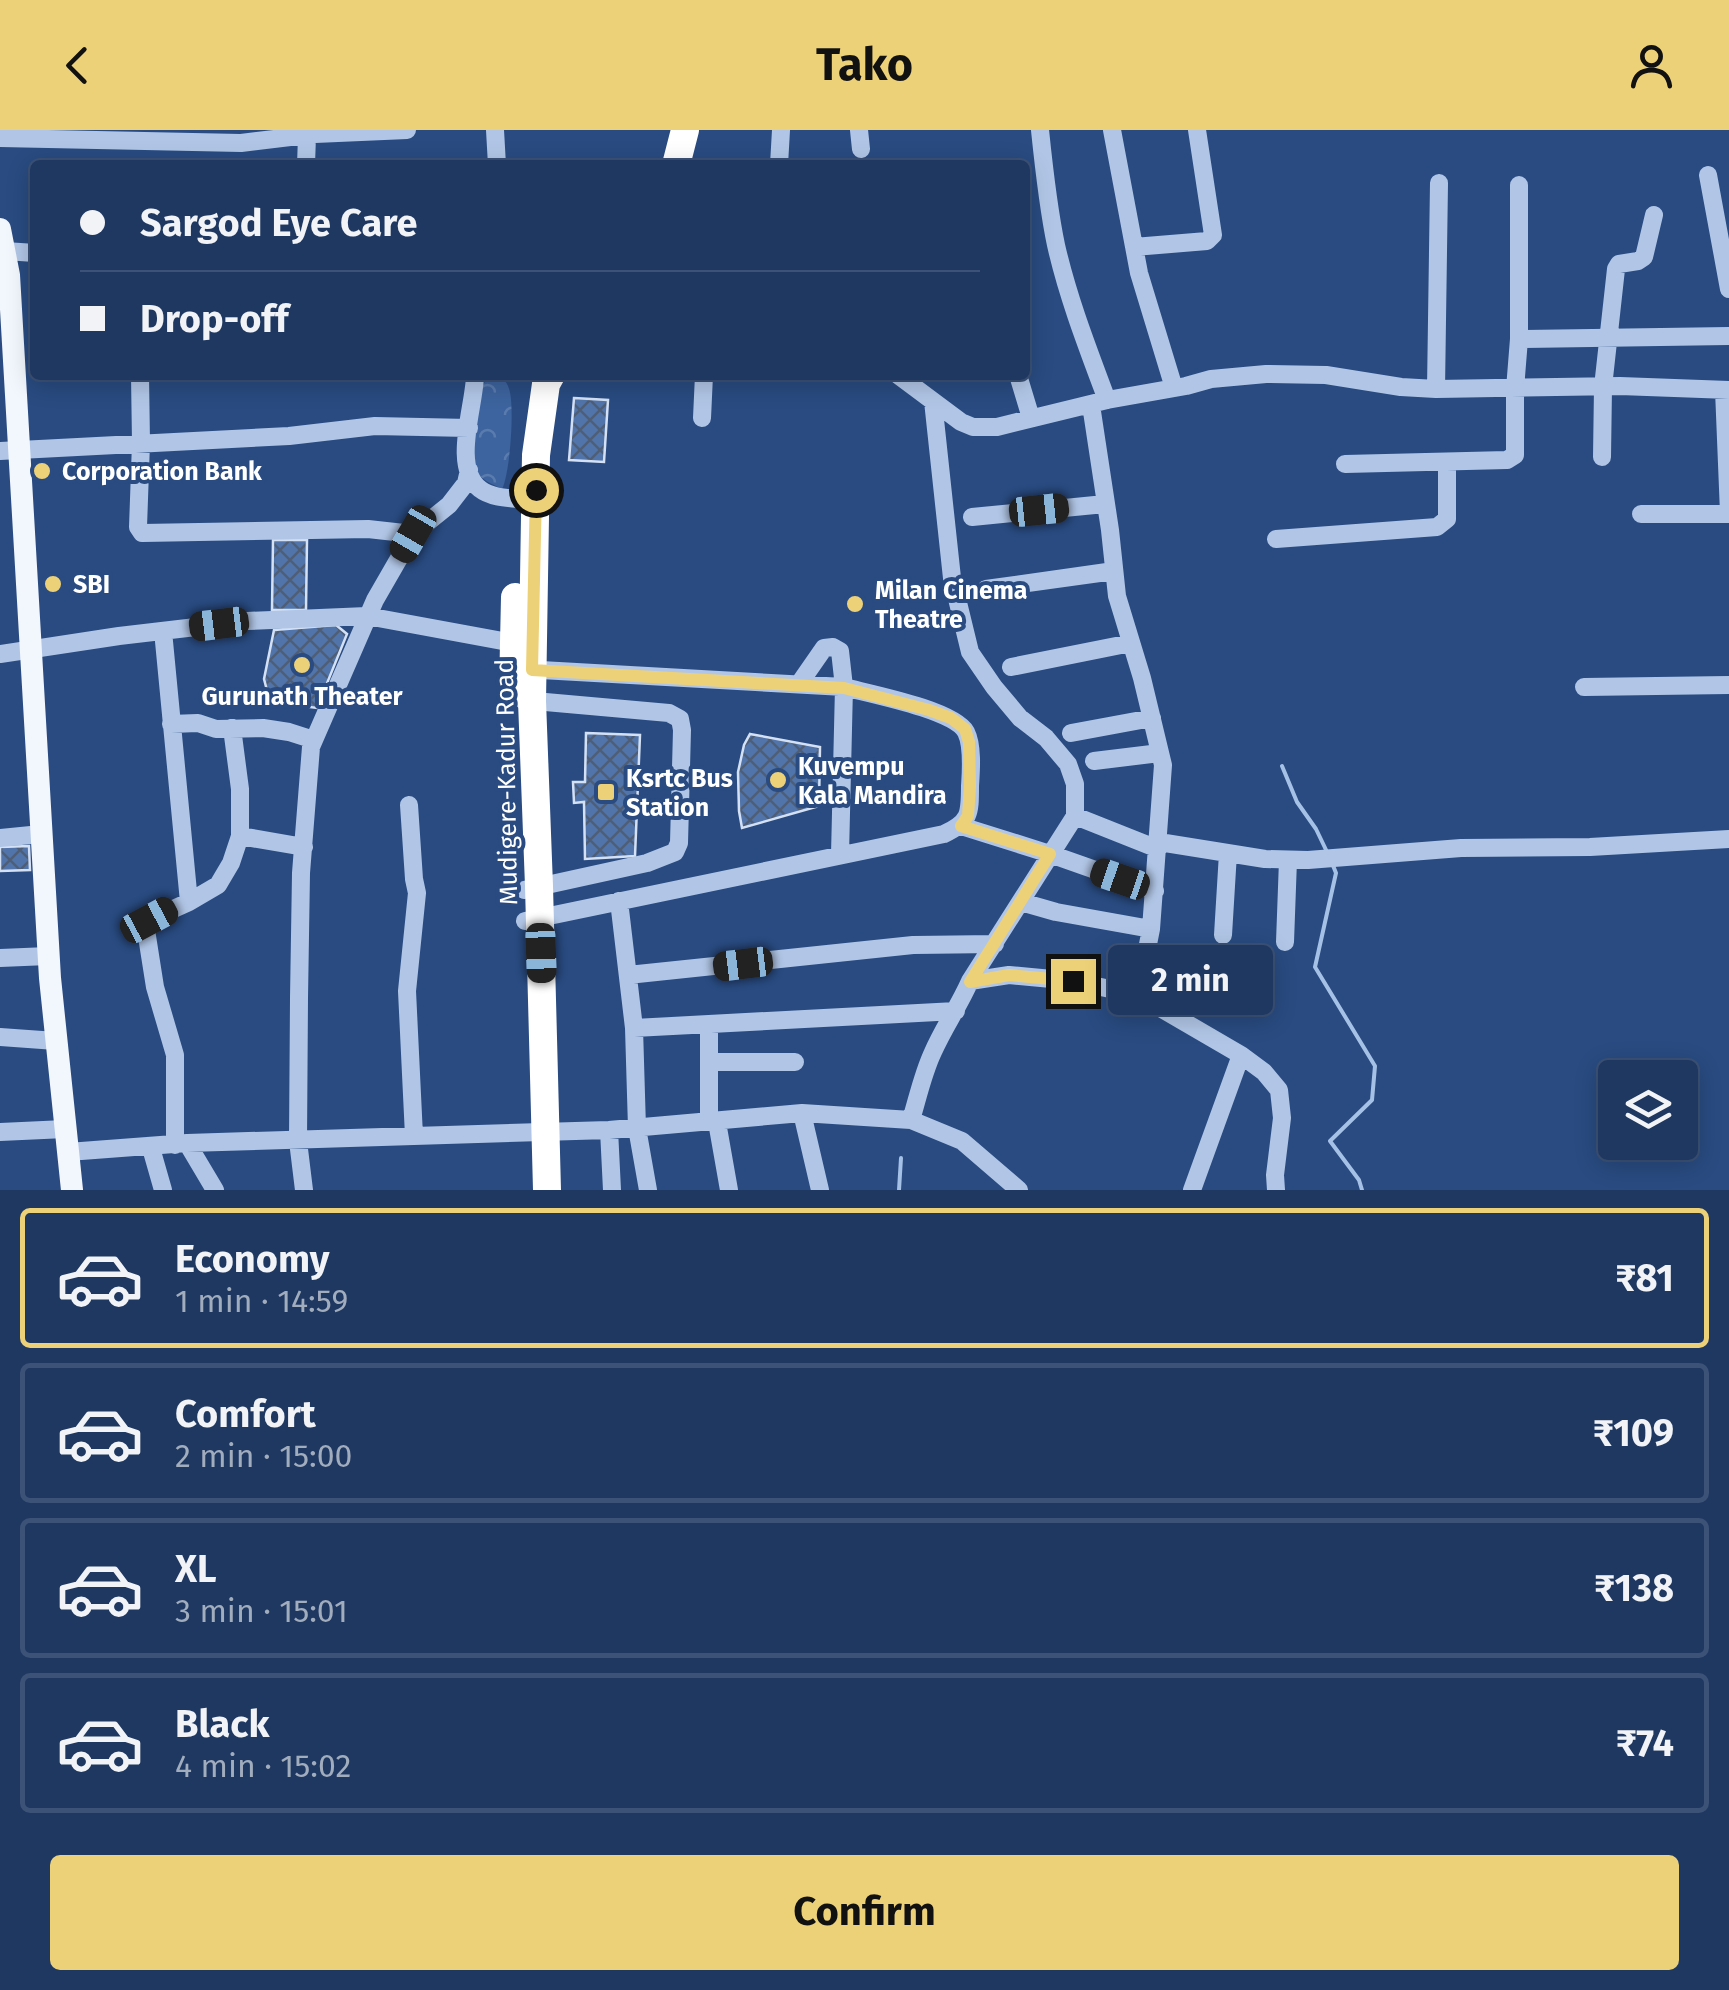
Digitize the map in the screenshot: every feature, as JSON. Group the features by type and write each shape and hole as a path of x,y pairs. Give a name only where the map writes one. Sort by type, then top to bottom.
{"highway":[{"path":"677,160 685,130"},
{"path":"693,160 701,130"},
{"name":"Mudigere-Kadur Road","path":"531,1190 537,1133 518,499 522,435 533,380"},
{"name":"Mudigere-Kadur Road","path":"520,661 536,455 548,380"},
{"name":"Mudigere-Kadur Road","path":"537,1133 547,1190"}],"main road":[{"path":"4,258 9,451 31,650 48,956 72,1190"}],"street":[{"path":"0,138 189,136 242,142 312,133 407,130"},
{"path":"495,130 496,160"},
{"path":"779,160 781,130"},
{"path":"1040,130 1057,248 1099,402 1117,596 1163,765 1152,929 1138,996"},
{"path":"1112,130 1139,273 1174,388"},
{"path":"1134,248 1207,241 1213,235 1196,130"},
{"path":"307,160 312,133"},
{"path":"1708,175 1729,289"},
{"path":"1436,390 1438,182"},
{"path":"1345,464 1507,460 1515,454 1520,185"},
{"path":"1602,457 1603,386 1616,269 1619,264 1644,257 1654,215"},
{"path":"4,258 30,254"},
{"path":"1519,339 1729,336"},
{"path":"904,380 972,427 998,427 1211,379 1266,374 1326,375 1436,390 1603,386 1727,390 1729,513 1641,514"},
{"path":"140,380 138,527 142,533 368,529 413,534"},
{"path":"474,380 465,457 469,470 480,489 518,499"},
{"path":"702,418 704,380"},
{"path":"1020,380 1031,418"},
{"path":"910,1120 930,1056 946,1025 1075,816 1075,784 1068,764 1046,738 1020,718 970,652 952,578 933,402"},
{"path":"9,451 289,436 375,426 468,428"},
{"path":"1276,539 1443,525 1448,519 1447,462"},
{"path":"304,1190 298,1141 300,926 311,746 367,616 413,534 450,505 466,483 469,470"},
{"path":"972,517 1106,504"},
{"path":"986,589 1114,571"},
{"path":"0,654 247,621 367,616 520,661 844,688 929,710 951,718 965,729 969,742 968,816 961,826 944,834 532,919"},
{"path":"163,631 189,902"},
{"path":"1012,667 1131,643"},
{"path":"799,684 824,648 840,651 844,688 840,855"},
{"path":"1584,687 1729,685"},
{"path":"522,700 669,713 680,719 682,730 679,842 675,852 647,863 532,888"},
{"path":"1070,733 1152,718"},
{"path":"172,724 198,723 216,729 263,728 314,740"},
{"path":"215,1190 181,1144 175,1056 155,986 146,925 218,884 230,863 240,836 240,789 232,728"},
{"path":"1094,761 1160,753"},
{"path":"409,805 418,893 407,991 414,1136"},
{"path":"1075,816 1159,845 1288,860 1461,848 1590,847 1729,839"},
{"path":"961,826 1155,891"},
{"path":"0,838 41,834"},
{"path":"240,836 304,847"},
{"path":"1223,935 1228,853"},
{"path":"1285,942 1288,860"},
{"path":"620,901 634,1028 637,1128 648,1190"},
{"path":"1021,902 1152,929"},
{"path":"628,976 913,945 995,944"},
{"path":"0,958 48,956"},
{"path":"970,982 1009,975 1073,981 1138,996 1264,1072 1279,1090 1282,1118 1276,1190"},
{"path":"634,1028 956,1011"},
{"path":"709,1024 713,1122 729,1190"},
{"path":"0,1037 56,1041"},
{"path":"1192,1190 1240,1056"},
{"path":"709,1062 795,1062"},
{"path":"802,1112 820,1190"},
{"path":"0,1132 150,1148 609,1130 802,1112 910,1120 962,1141 1016,1189"},
{"path":"609,1130 612,1190"},
{"path":"150,1148 163,1190"}],"green space":[{"path":"504,380 511,397 509,455 502,489 478,473 474,463 474,417 480,389 486,381"}],"building":[{"path":"574,398 608,400 604,462 569,460"},
{"path":"273,540 307,540 306,610 272,610"},
{"path":"336,625 347,634 317,708 270,702 264,679 274,630"},
{"name":"Ksrtc Bus Station","path":"586,733 640,735 635,856 585,859 584,802 574,803 573,782 585,782"},
{"name":"Kuvempu Kala Mandira","path":"750,734 820,747 819,806 742,828 738,772"},
{"path":"29,846 30,870 0,871 0,847"}],"waterway":[{"path":"1282,766 1297,802 1328,854"},
{"path":"1332,863 1336,873 1315,967 1375,1066 1372,1100 1330,1141 1362,1190"},
{"path":"899,1190 901,1158"}],"place":[{"name":"Corporation Bank","path":"42,471"},
{"name":"SBI","path":"53,584"},
{"name":"Milan Cinema Theatre","path":"855,604"},
{"name":"Gurunath Theater","path":"302,665"},
{"name":"Kuvempu Kala Mandira","path":"778,780"},
{"name":"Ksrtc Bus Station","path":"606,792"}],"route":[{"path":"536,490 532,670 844,688 951,718 965,729 969,742 968,816 961,826 1050,854 970,982 1009,975 1073,981"}]}
